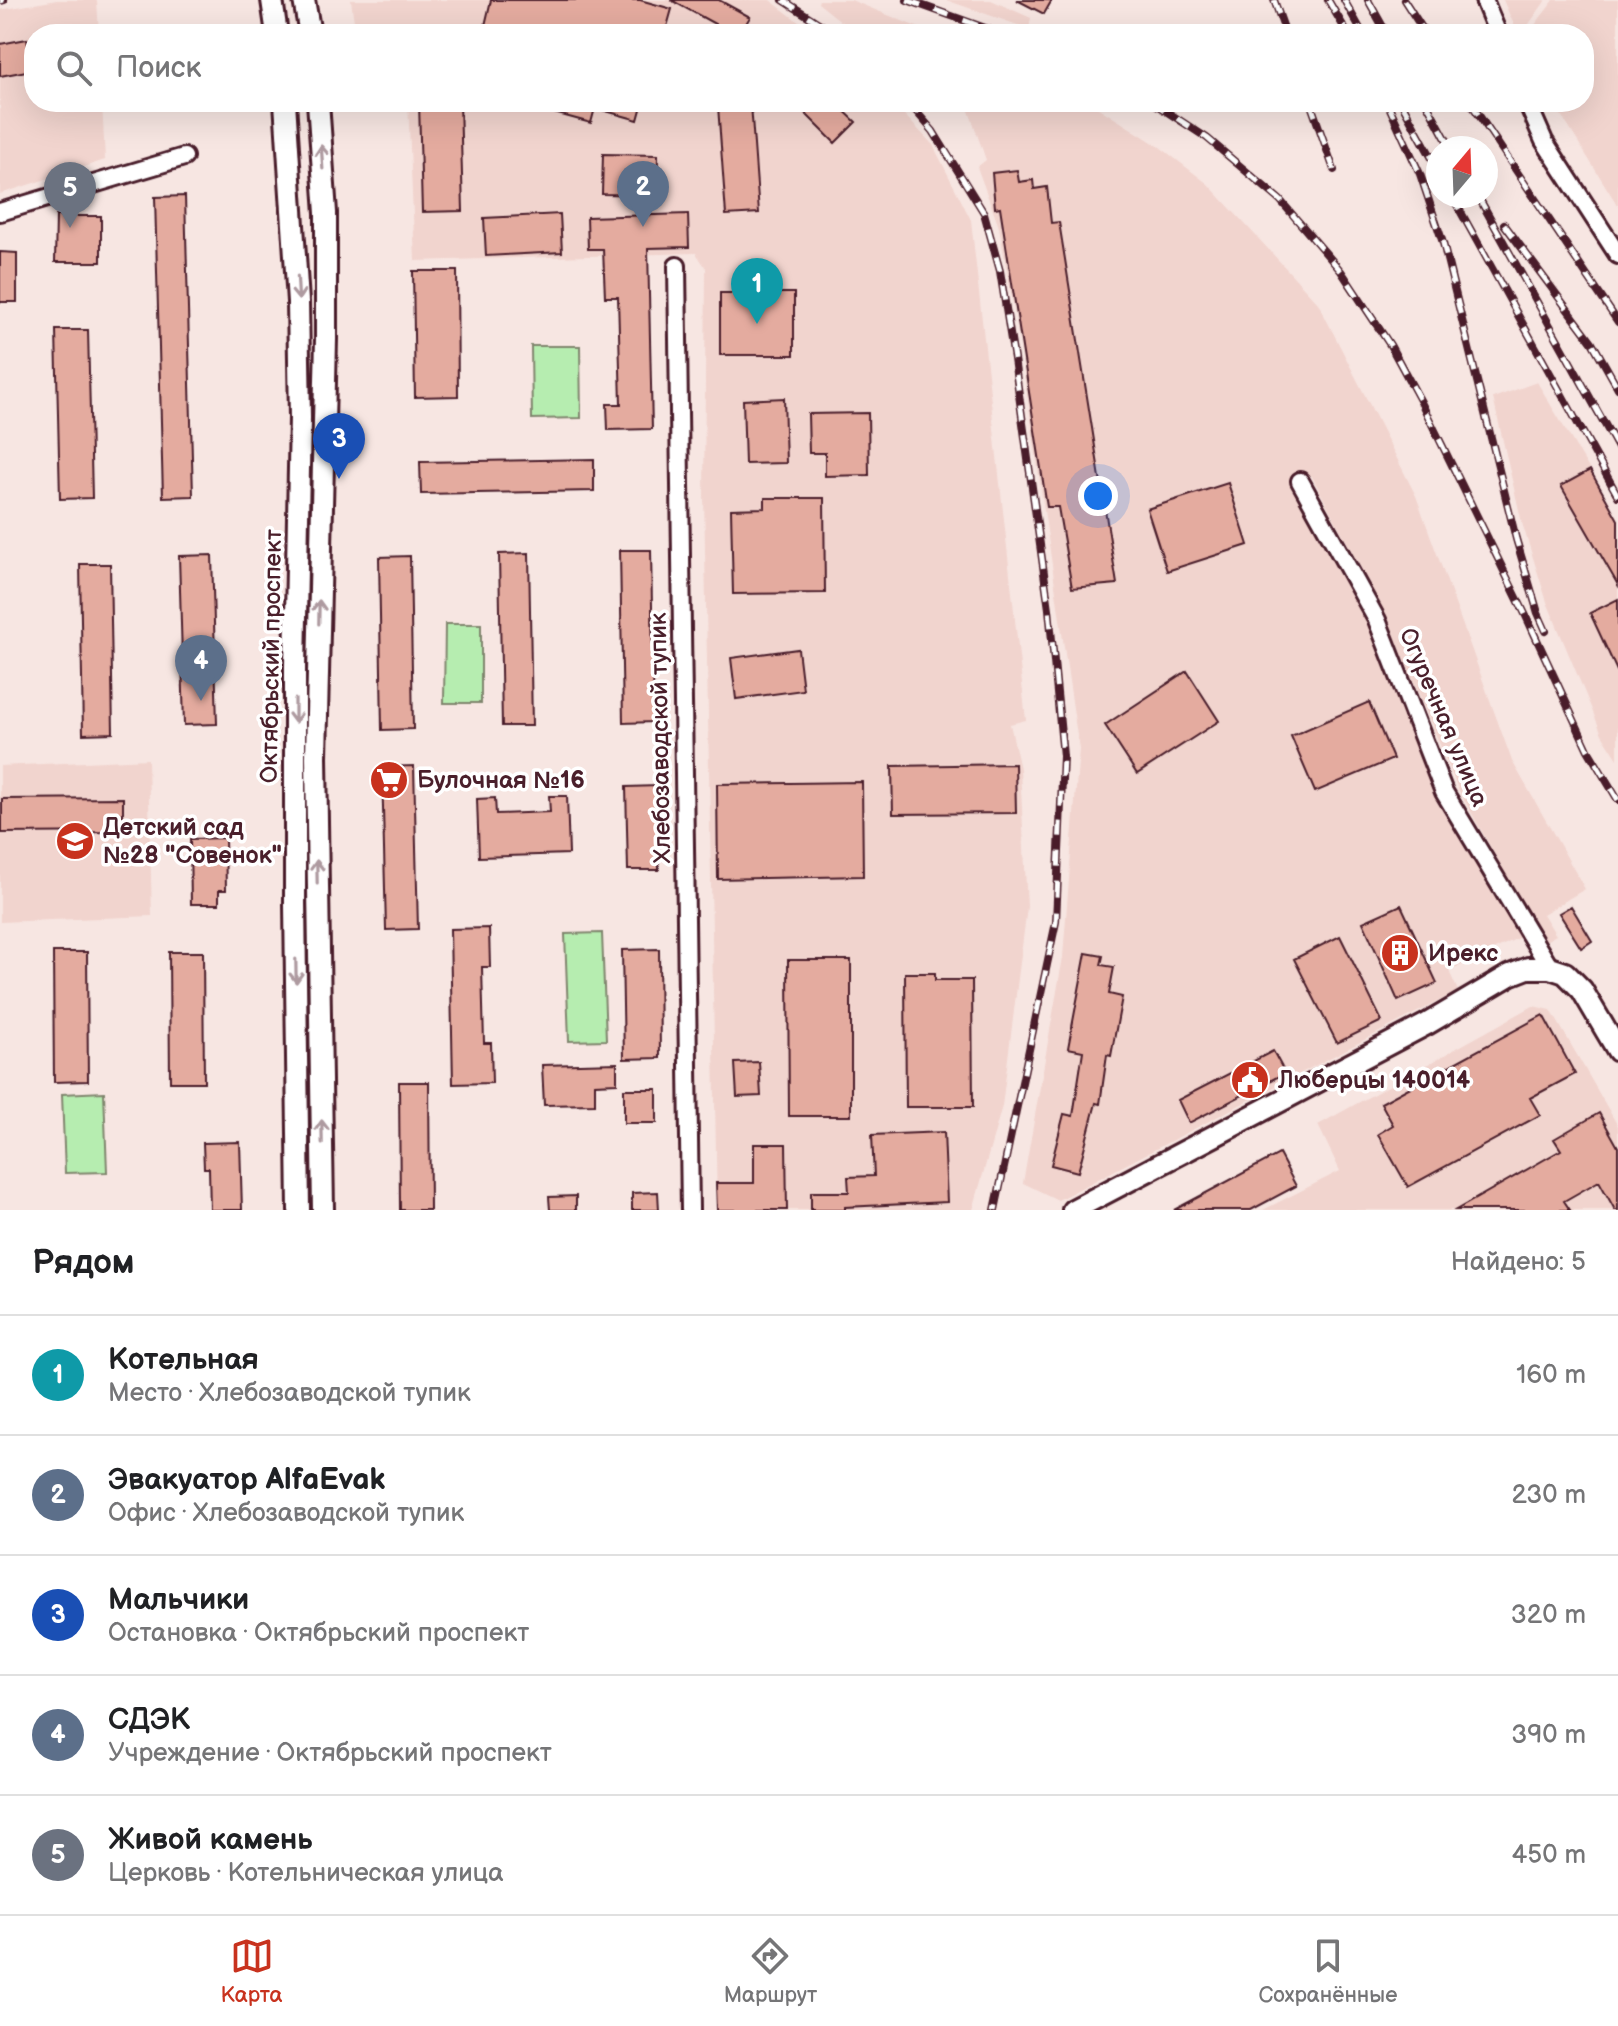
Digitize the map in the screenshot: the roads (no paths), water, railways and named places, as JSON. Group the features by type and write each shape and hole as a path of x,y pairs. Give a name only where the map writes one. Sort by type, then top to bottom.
{"main road":[{"path":"272,0 276,24"},
{"path":"304,0 308,24"},
{"name":"Октябрьский проспект","path":"286,112 298,302 300,418 295,667 299,1210"},
{"name":"Октябрьский проспект","path":"319,112 326,213 326,353 316,757 323,1210"},
{"path":"1073,1210 1528,968 1550,968 1565,973 1582,990 1618,1051"}],"street":[{"path":"1484,0 1494,24"},
{"path":"1531,112 1544,141 1618,255"},
{"path":"0,212 184,157"},
{"name":"Хлебозаводской тупик","path":"677,266 690,1210"},
{"name":"Огуречная улица","path":"1300,481 1377,620 1444,792 1550,968"}],"railway":[{"path":"0,1 4,0"},
{"path":"783,0 820,24"},
{"path":"907,0 974,24"},
{"path":"1274,0 1282,24"},
{"path":"1328,0 1342,24"},
{"path":"1344,0 1357,24"},
{"path":"1368,0 1381,24"},
{"path":"1404,0 1420,24"},
{"path":"917,112 933,131 984,213 1000,271 1049,609 1063,756 1056,922 995,1210"},
{"path":"1167,112 1207,138 1280,200 1341,271 1390,345 1526,616 1588,750 1618,800"},
{"path":"1314,112 1334,170"},
{"path":"1392,112 1420,174 1443,243 1516,539 1546,631"},
{"path":"1407,112 1426,147"},
{"path":"1431,112 1444,136"},
{"path":"1477,112 1618,322"},
{"path":"1459,208 1618,496"},
{"path":"1485,208 1618,448"},
{"path":"1504,224 1592,342 1618,388"}],"place":[{"name":"Эвакуатор AlfaEvak","path":"643,227"},
{"name":"Живой камень","path":"70,228"},
{"name":"Котельная","path":"757,324"},
{"name":"Мальчики","path":"339,479"},
{"name":"СДЭК","path":"201,701"},
{"name":"Булочная №16","path":"389,780"},
{"name":"Детский сад №28 \"Совенок\"","path":"75,841"},
{"name":"Ирекс","path":"1400,953"},
{"name":"Люберцы 140014","path":"1250,1080"}]}
